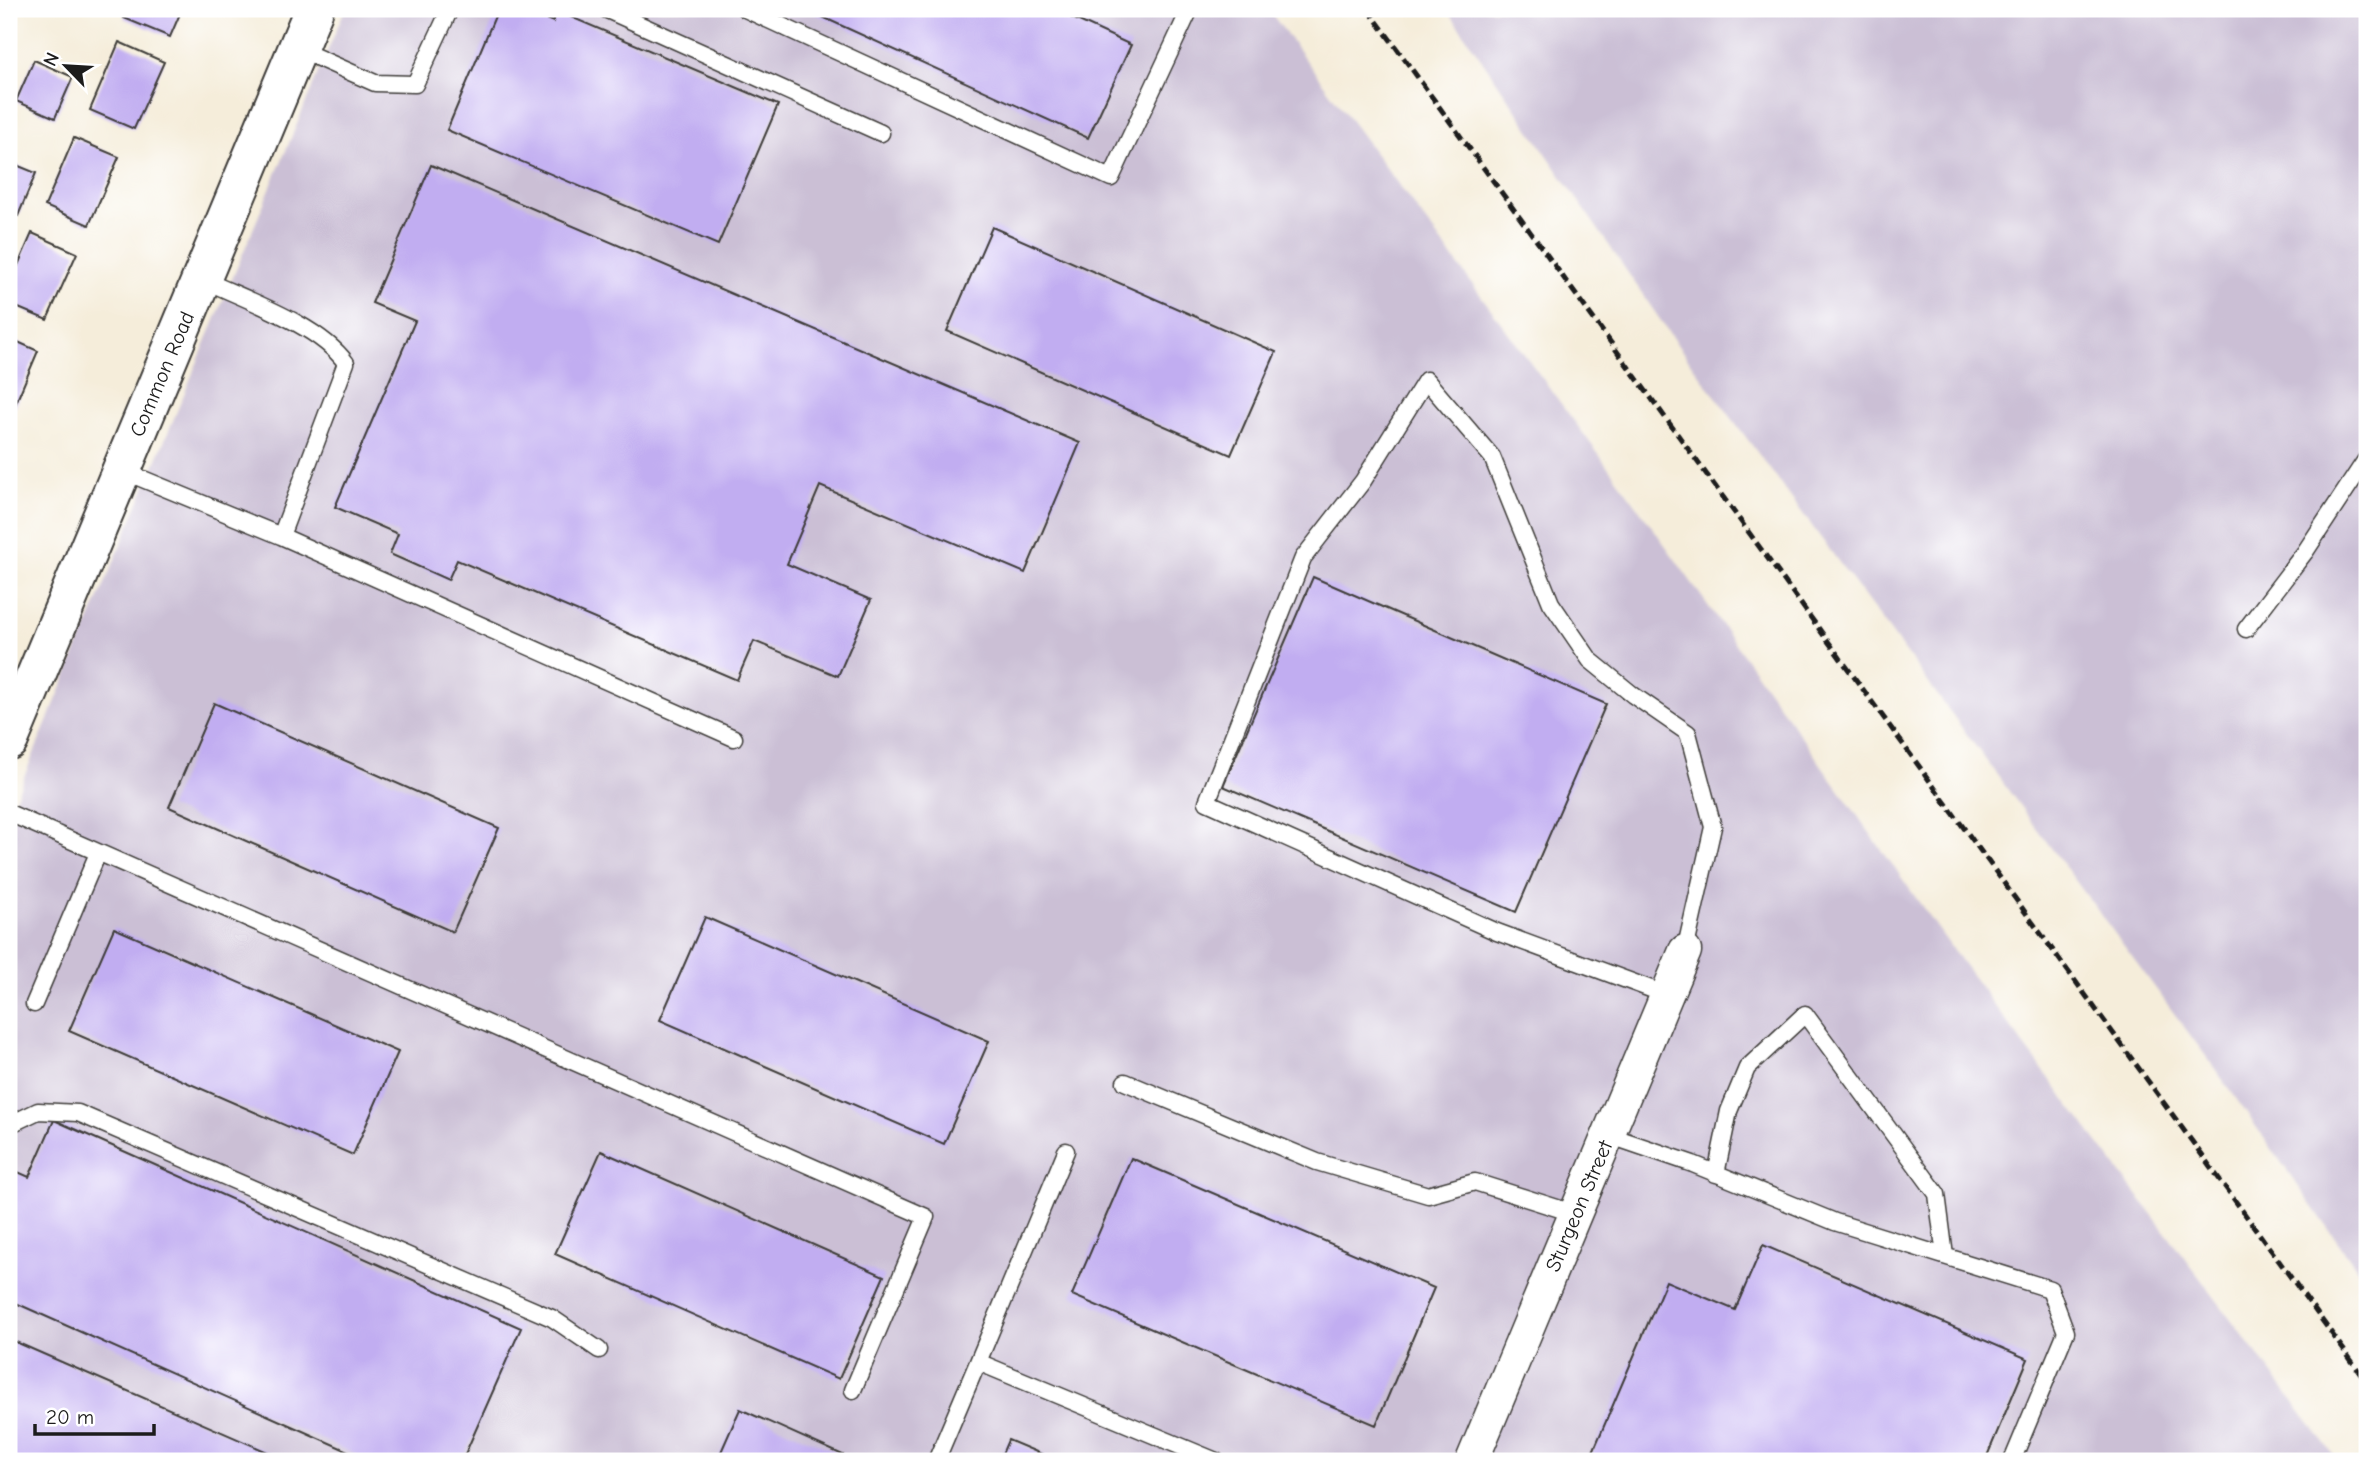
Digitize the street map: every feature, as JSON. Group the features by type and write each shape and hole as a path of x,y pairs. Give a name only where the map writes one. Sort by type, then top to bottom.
{"street":[{"name":"Common Road","path":"9,740 314,9"},
{"name":"Sturgeon Street","path":"1472,1461 1685,951"}],"lane":[{"path":"298,49 374,83 415,84 450,9"},
{"path":"605,9 881,133"},
{"path":"745,9 1111,178 1190,9"},
{"path":"202,279 303,327 335,347 346,363 281,536"},
{"path":"1667,995 1497,932 1207,802 1303,558 1363,481 1426,380 1492,457 1551,603 1590,660 1633,695 1688,733 1713,827 1685,951"},
{"path":"2246,629 2305,552 2367,458"},
{"path":"121,470 281,536 734,738"},
{"path":"9,813 926,1217 853,1390"},
{"path":"34,1004 98,853"},
{"path":"1716,1174 1729,1111 1747,1068 1805,1014 1937,1194 1945,1256"},
{"path":"1125,1082 1317,1162 1429,1195 1475,1182 1576,1214"},
{"path":"9,1125 38,1111 78,1113 541,1312 599,1350"},
{"path":"1608,1135 1716,1174 1835,1222 2050,1289 2066,1332 2012,1461"},
{"path":"936,1461 1066,1151"},
{"path":"978,1362 1216,1461"}],"shaded area":[{"path":"345,9 1268,9 1643,514 1963,964 2338,1461 9,1461 9,813"},
{"path":"1447,9 2367,9 2367,1283 2208,1059 1676,343"}],"building":[{"path":"129,9 182,9 170,37 124,18"},
{"path":"498,9 522,9 553,22 557,11 778,105 718,245 447,130"},
{"path":"805,9 1053,9 1131,45 1088,138"},
{"path":"119,42 164,62 134,129 90,110"},
{"path":"34,60 73,77 55,118 16,101"},
{"path":"74,138 119,157 89,225 45,206"},
{"path":"9,162 36,173 18,216 9,212"},
{"path":"431,165 1080,443 1025,573 820,486 787,564 871,600 838,676 754,641 737,680 457,560 448,580 390,554 398,534 335,507 415,321 372,303"},
{"path":"992,227 1276,352 1231,455 947,331"},
{"path":"32,233 77,253 47,320 9,304 9,286"},
{"path":"9,338 38,351 9,419"},
{"path":"1313,577 1606,704 1516,912 1223,786"},
{"path":"214,703 499,828 453,932 169,807"},
{"path":"705,917 989,1041 944,1144 660,1020"},
{"path":"114,928 398,1052 353,1155 69,1031"},
{"path":"54,1120 521,1328 462,1461 370,1461 9,1300 9,1168 29,1177"},
{"path":"601,1151 884,1276 839,1379 555,1254"},
{"path":"1131,1158 1434,1288 1376,1425 1072,1295"},
{"path":"1763,1245 2028,1359 1985,1461 1589,1461 1666,1281 1735,1310"},
{"path":"9,1339 288,1461 9,1461"},
{"path":"740,1409 843,1455 841,1461 717,1461"},
{"path":"1008,1440 1058,1461 999,1461"}],"railway":[{"path":"1368,9 2367,1382"}]}
